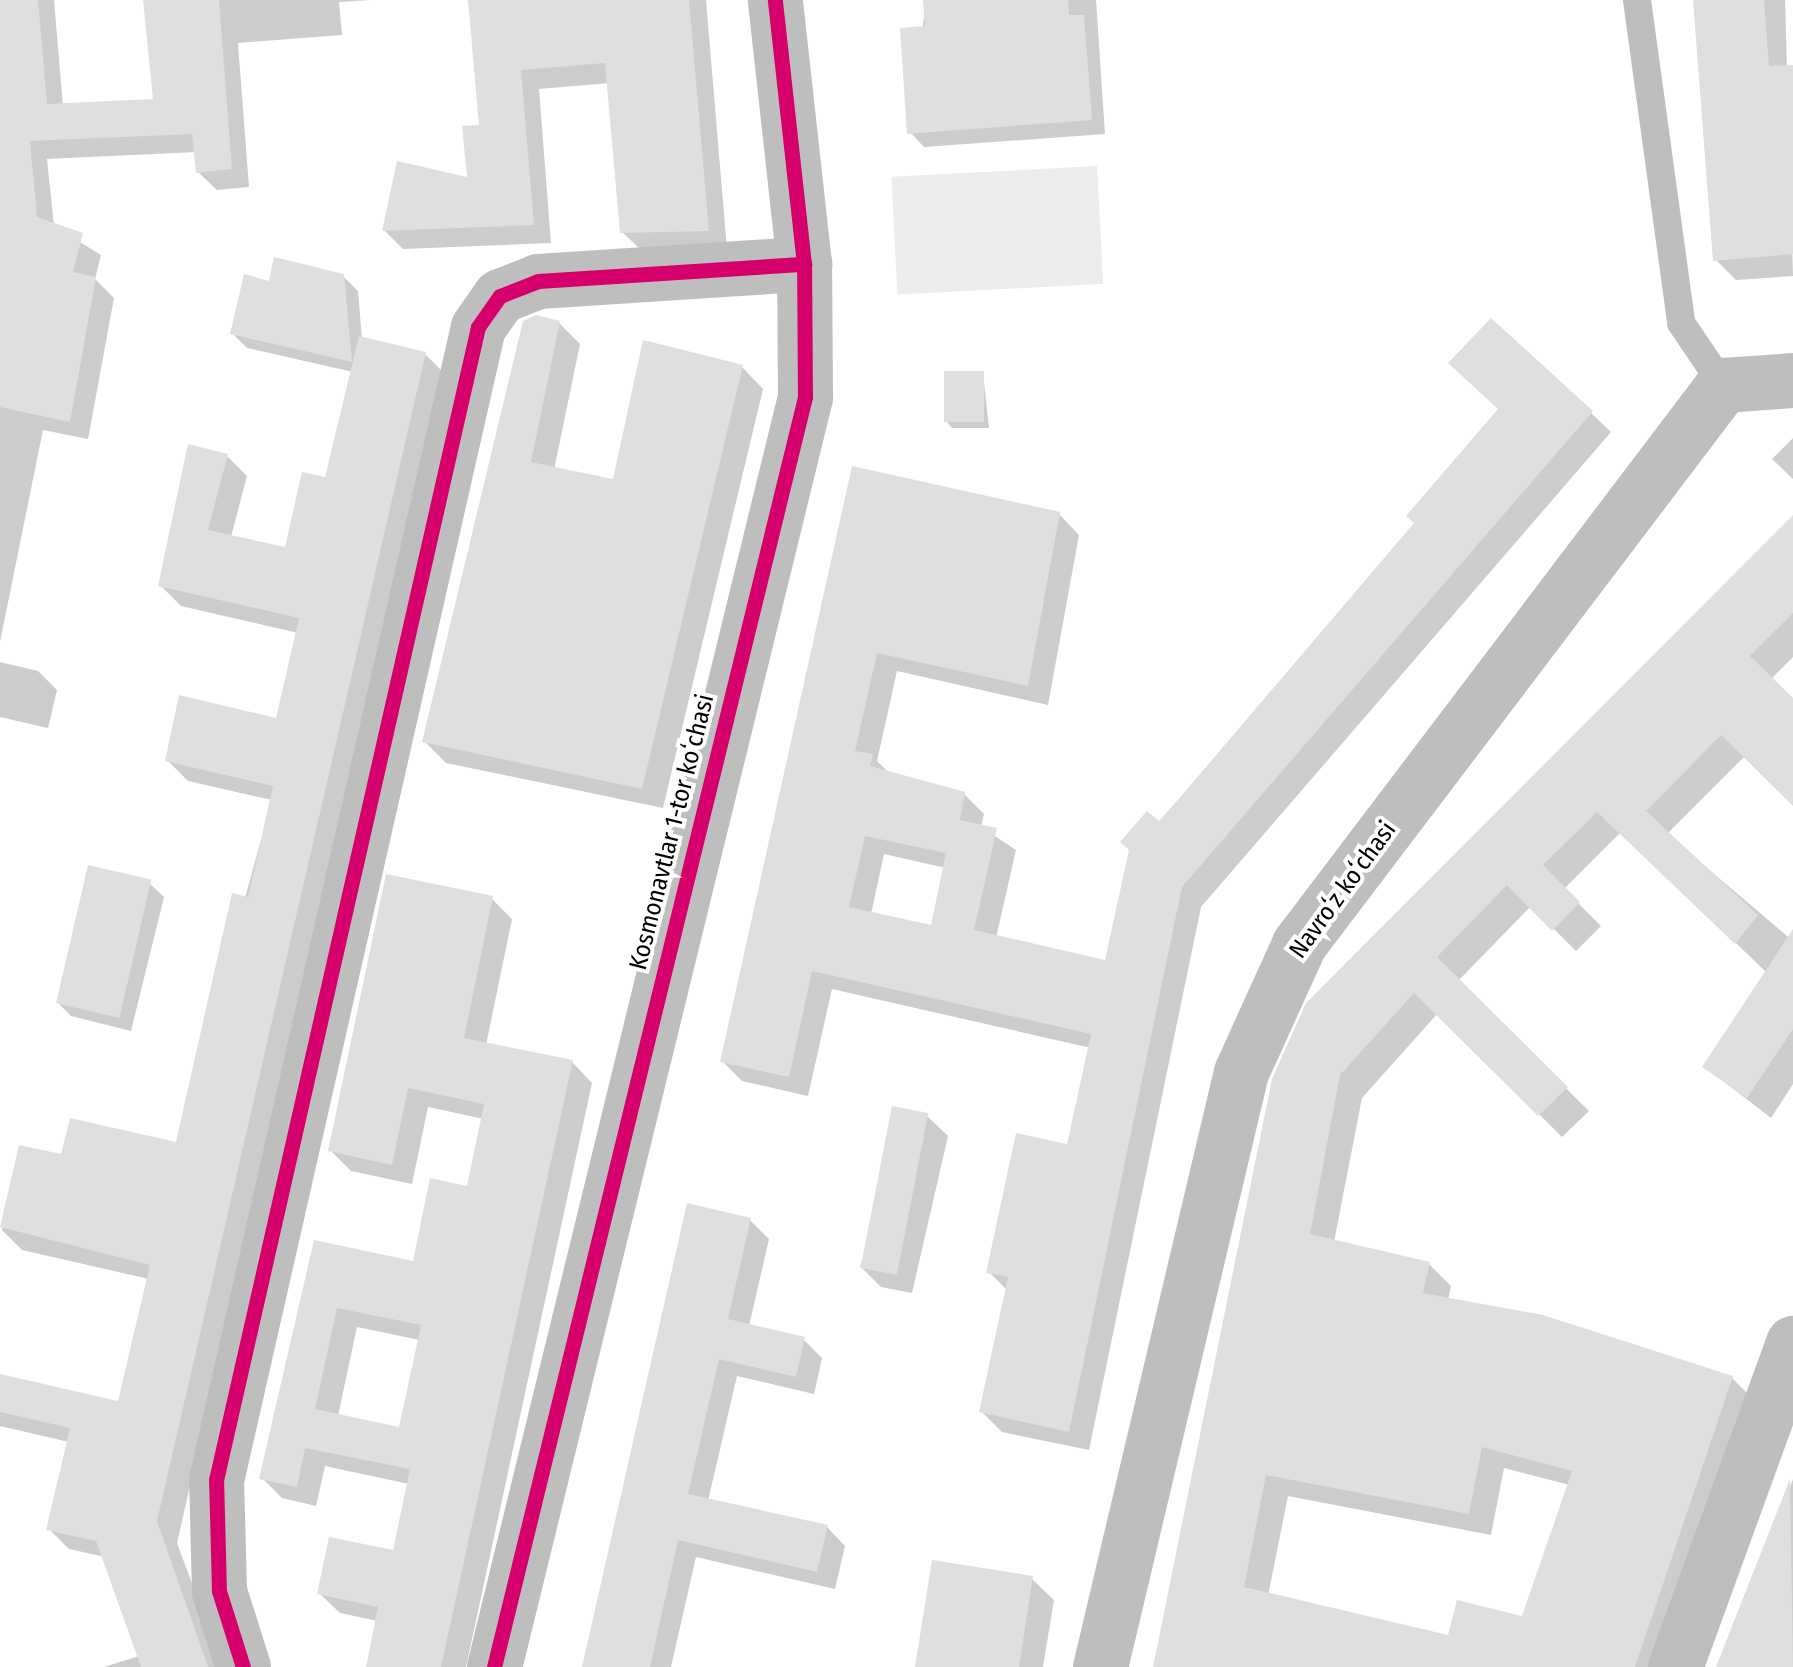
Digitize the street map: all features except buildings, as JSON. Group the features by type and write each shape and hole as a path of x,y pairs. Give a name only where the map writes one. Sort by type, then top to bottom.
{"street":[{"name":"Kosmonavtlar 1-tor koʻchasi","path":"494,1667 805,397 804,264 775,0"},
{"path":"243,1667 219,1592 216,1480 478,327 500,296 538,281 804,264"},
{"path":"1723,385 1793,380"},
{"name":"Navroʻz koʻchasi","path":"1100,1667 1240,1072 1266,1008 1299,944 1723,385"},
{"path":"1675,1667 1793,1343"}],"lane":[{"path":"1637,0 1680,323 1723,385"}],"shaded area":[{"path":"1097,166 1103,284 897,295 891,177"}],"cycle path":[{"path":"494,1667 805,397 804,264 775,0"},
{"path":"243,1667 219,1591 216,1480 478,327 500,296 538,281 804,264"}]}
